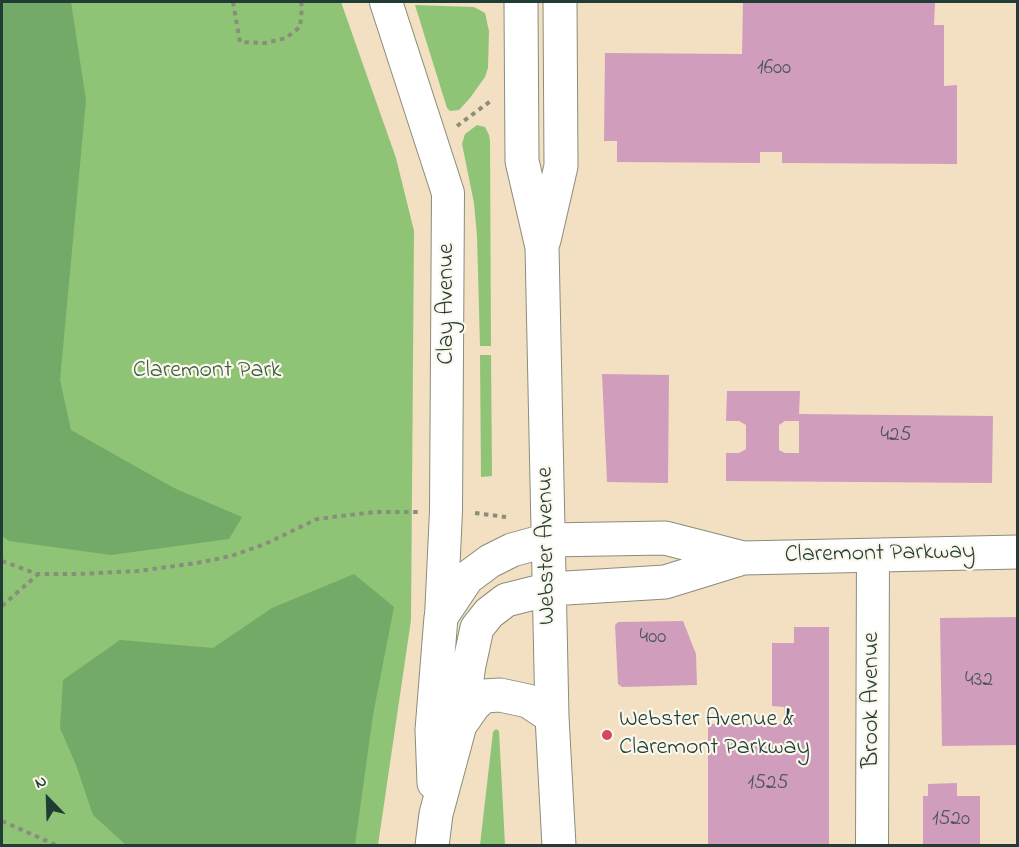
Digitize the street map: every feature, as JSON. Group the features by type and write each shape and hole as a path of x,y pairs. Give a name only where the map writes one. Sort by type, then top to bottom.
{"street":[{"name":"Clay Avenue","path":"386,2 448,194 446,511 432,730 434,830"},
{"name":"Webster Avenue","path":"520,2 522,161 542,247 552,717 559,846"},
{"name":"Webster Avenue","path":"542,247 561,166 560,2"},
{"name":"Claremont Parkway","path":"548,540 665,538 743,558 1017,552"},
{"name":"Clay Avenue","path":"441,617 467,578 490,561 512,550 548,540"},
{"name":"Brook Avenue","path":"872,846 873,555"},
{"name":"Claremont Parkway","path":"550,589 665,582 743,558"},
{"name":"Clay Avenue","path":"434,830 460,725 477,628 489,613 506,600 550,589"},
{"path":"460,725 474,705 484,696 500,695 528,701 552,717"}],"path":[{"path":"233,2 240,42 265,43 286,38 300,27 301,2"},
{"path":"452,130 493,99"},
{"path":"2,561 37,574 138,571 231,556 265,544 317,519 374,512 423,511"},
{"path":"473,513 502,518"},
{"path":"2,606 37,574"},
{"path":"2,821 58,846"}],"green space":[{"name":"Claremont Park","path":"2,2 341,2 396,158 414,231 411,620 378,845 2,846"},
{"path":"2,2 71,2 86,100 60,380 71,430 174,488 242,517 229,539 111,555 9,541 2,536"},
{"path":"415,5 474,7 485,13 489,31 488,68 485,77 459,110 450,111 447,108"},
{"path":"477,125 485,127 490,141 491,346 480,346 477,236 474,203 462,144 465,134"},
{"path":"480,355 491,355 492,476 481,477"},
{"path":"354,574 394,607 373,715 355,845 126,845 93,815 76,765 60,728 63,680 120,640 213,648 272,608"},
{"path":"496,729 499,731 505,845 480,845 493,732"}],"building":[{"path":"743,2 935,2 934,25 944,25 944,86 957,85 957,164 782,163 782,152 760,152 760,163 617,162 617,141 604,141 605,53 742,54"},
{"path":"602,374 669,375 668,483 607,482"},
{"path":"727,391 800,391 799,414 993,416 992,483 726,481 726,453 739,453 746,449 746,425 739,421 726,421","holes":["785,421 799,421 799,453 785,453 779,450 779,425"]},
{"path":"1018,617 1018,745 942,746 940,618"},
{"path":"683,621 696,654 697,685 622,687 618,684 615,625 618,622"},
{"path":"794,627 829,627 829,846 708,846 708,724 784,724 784,707 772,706 772,643 794,643"},
{"path":"957,783 957,796 980,796 980,846 923,846 923,796 928,796 928,784"}],"place":[{"name":"Webster Avenue & Claremont Parkway","path":"607,735"}]}
